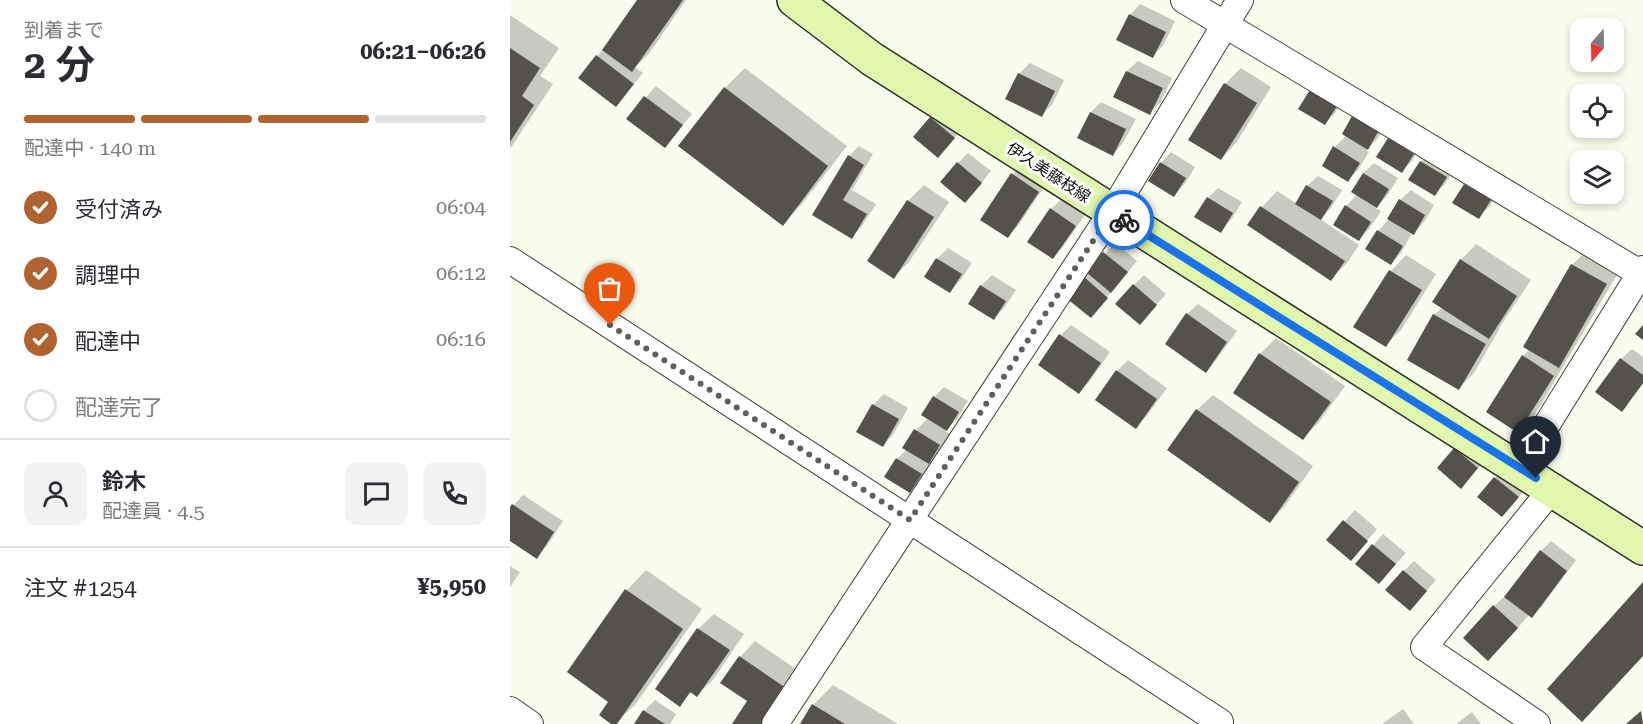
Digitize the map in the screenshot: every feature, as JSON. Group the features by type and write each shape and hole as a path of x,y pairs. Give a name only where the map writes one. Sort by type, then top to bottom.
{"main road":[{"name":"伊久美藤枝線","path":"794,0 872,59 1643,548"}],"street":[{"path":"1184,0 1642,273 1520,468"},
{"path":"776,724 1112,212 1239,0"},
{"path":"510,260 1220,722"},
{"path":"1537,724 1424,647 1552,489"},
{"path":"510,710 530,724"}],"building":[{"path":"637,0 683,0 632,72 602,50"},
{"path":"1129,14 1166,32 1153,58 1116,40"},
{"path":"510,48 540,68 522,96 534,105 510,142"},
{"path":"596,55 634,84 616,107 578,78"},
{"path":"1126,71 1163,88 1150,115 1113,97"},
{"path":"1018,73 1055,91 1042,117 1005,99"},
{"path":"1224,83 1257,103 1221,160 1188,140"},
{"path":"724,87 828,166 783,226 678,146"},
{"path":"1310,90 1337,106 1325,125 1298,109"},
{"path":"644,96 683,125 665,148 626,119"},
{"path":"1090,112 1126,129 1113,156 1077,138"},
{"path":"1353,114 1379,130 1368,150 1342,134"},
{"path":"930,117 955,138 938,158 913,137"},
{"path":"1388,138 1414,154 1402,173 1376,157"},
{"path":"1333,146 1360,163 1348,182 1322,166"},
{"path":"848,155 864,165 843,200 867,214 852,239 812,215"},
{"path":"1420,161 1447,177 1435,196 1408,180"},
{"path":"957,162 982,183 965,203 940,182"},
{"path":"1160,162 1186,178 1174,197 1148,181"},
{"path":"1011,173 1039,192 1008,238 980,220"},
{"path":"1363,173 1389,189 1377,208 1351,192"},
{"path":"1464,184 1491,200 1479,219 1452,203"},
{"path":"1306,185 1333,201 1321,220 1295,204"},
{"path":"1207,197 1233,213 1221,233 1194,217"},
{"path":"1399,199 1425,215 1414,235 1387,219"},
{"path":"907,200 934,217 894,279 867,261"},
{"path":"1345,205 1371,222 1359,241 1333,225"},
{"path":"1260,206 1345,261 1331,281 1247,225"},
{"path":"1050,208 1076,226 1053,259 1027,242"},
{"path":"1377,230 1403,246 1391,265 1365,249"},
{"path":"1103,252 1128,272 1111,293 1086,272"},
{"path":"936,258 962,274 950,293 924,277"},
{"path":"1460,259 1517,296 1489,339 1432,302"},
{"path":"1571,264 1607,284 1559,368 1523,347"},
{"path":"1389,270 1422,290 1386,347 1353,327"},
{"path":"1084,277 1108,298 1091,318 1066,298"},
{"path":"1133,284 1157,305 1140,325 1115,304"},
{"path":"980,285 1006,301 994,320 968,304"},
{"path":"1186,313 1227,342 1206,373 1165,344"},
{"path":"1433,314 1486,344 1459,390 1407,360"},
{"path":"1643,325 1643,340 1635,334"},
{"path":"1059,334 1101,363 1079,394 1038,365"},
{"path":"1259,353 1331,402 1303,440 1233,393"},
{"path":"1522,355 1554,376 1518,433 1486,412"},
{"path":"1620,358 1643,375 1643,383 1622,412 1595,392"},
{"path":"1116,370 1157,399 1136,429 1095,400"},
{"path":"933,396 959,412 947,431 921,415"},
{"path":"872,404 899,419 883,447 856,432"},
{"path":"1196,409 1299,482 1270,523 1167,450"},
{"path":"914,429 940,445 929,464 902,448"},
{"path":"1454,448 1478,468 1461,489 1437,468"},
{"path":"896,458 922,474 910,493 884,477"},
{"path":"1494,477 1519,497 1502,517 1477,497"},
{"path":"512,504 554,532 537,559 510,541 510,507"},
{"path":"1343,520 1368,541 1351,561 1326,540"},
{"path":"1372,544 1396,564 1379,584 1355,564"},
{"path":"1540,550 1567,571 1532,618 1504,597"},
{"path":"1403,570 1427,591 1410,611 1385,590"},
{"path":"1643,582 1643,656 1582,722 1547,689"},
{"path":"625,589 683,629 617,724 611,724 599,715 608,702 567,672"},
{"path":"1493,605 1518,628 1488,661 1463,638"},
{"path":"697,628 730,650 697,697 690,692 680,707 655,689"},
{"path":"739,656 789,690 765,724 732,724 747,701 720,683"},
{"path":"812,704 845,724 800,724"},
{"path":"643,710 665,724 634,724"},
{"path":"1641,711 1643,724 1626,724"}],"way so far":[{"path":"610,325 910,520 1112,212 1124,220"}],"route":[{"path":"1124,220 1536,478"}]}
